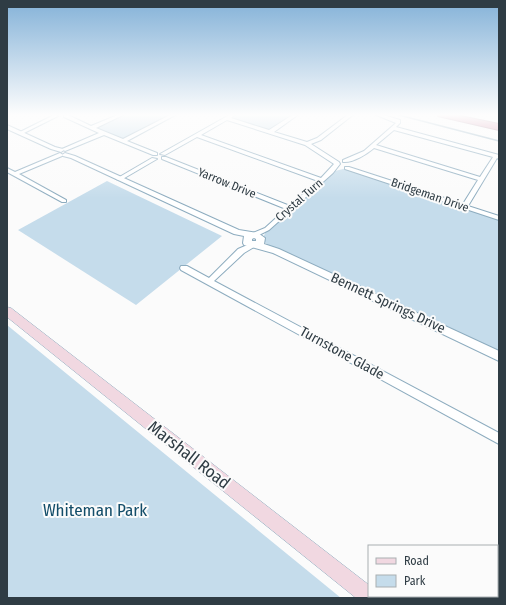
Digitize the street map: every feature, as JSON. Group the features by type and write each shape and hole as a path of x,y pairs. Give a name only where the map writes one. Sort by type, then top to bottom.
{"main road":[{"name":"Marshall Road","path":"7,311 368,596"}],"street":[{"name":"Bennett Springs Drive","path":"40,142 237,232 499,356"},
{"path":"15,174 83,142"},
{"path":"126,142 155,156 163,156 185,142"},
{"path":"216,142 321,180"},
{"path":"301,142 344,164 366,152 376,142"},
{"path":"306,144 311,142"},
{"path":"444,142 497,157 464,206"},
{"path":"372,146 482,179"},
{"path":"119,179 155,156"},
{"name":"Yarrow Drive","path":"163,156 290,208"},
{"name":"Crystal Turn","path":"210,281 241,251 321,180 344,164"},
{"name":"Bridgeman Drive","path":"344,164 361,172 499,218"},
{"path":"7,170 64,201"},
{"name":"Turnstone Glade","path":"184,268 499,439"}],"green space":[{"path":"347,168 499,218 499,356 276,251 262,240 267,229 331,172"},
{"path":"107,181 222,236 136,305 18,230"},
{"name":"Whiteman Park","path":"7,325 341,598 7,598"}]}
